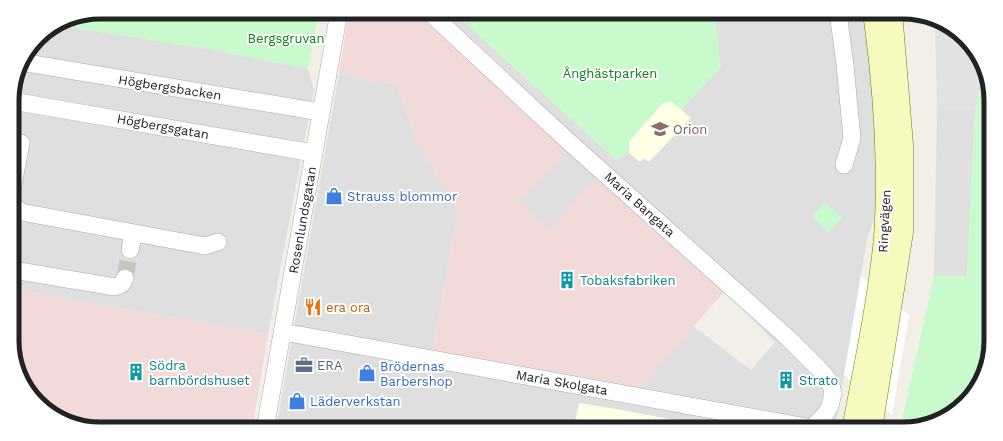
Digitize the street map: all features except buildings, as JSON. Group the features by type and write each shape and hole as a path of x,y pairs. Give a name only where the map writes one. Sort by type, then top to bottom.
{"main road":[{"name":"Ringvägen","path":"875,19 882,83 886,171 884,238 885,295"},
{"name":"Ringvägen","path":"856,422 868,395 885,295 902,232 903,179 898,78 892,19"},
{"name":"Ringvägen","path":"868,395 870,422"}],"street":[{"name":"Rosenlundsgatan","path":"266,422 338,19"},
{"name":"Maria Bangata","path":"437,19 568,141 792,342 830,382 832,393 830,406"},
{"path":"839,19 852,138 844,165"},
{"name":"Högbergsbacken","path":"28,63 320,112"},
{"name":"Högbergsgatan","path":"19,102 313,153"},
{"path":"19,153 21,143"},
{"path":"19,211 132,242 205,246 218,242"},
{"path":"19,271 115,287 122,284 125,278"},
{"name":"Maria Skolgata","path":"282,332 779,422"},
{"name":"Maria Skolgata","path":"819,422 830,406"}],"shaded area":[{"path":"348,19 441,19 574,142 519,203 548,230 603,170 724,292 632,397 431,360 458,211 415,137 397,85 339,74"},
{"path":"441,19 864,19 873,85 878,207 867,239 836,422 277,422 339,74 397,85 415,137 458,211 431,360 632,397 693,326 751,370 775,342 603,170 548,230 519,203 573,141"},
{"path":"935,26 952,36 967,51 978,69 981,80 975,109 937,110"},
{"path":"66,27 203,48 308,69 314,90 268,334 19,290 19,94 27,64 39,46 46,39"},
{"name":"Orion","path":"671,101 691,118 649,162 644,158 640,162 629,153 629,141 663,103"},
{"path":"975,109 967,277 934,276 937,110"},
{"path":"19,290 268,334 253,422 94,422 69,416 59,411 43,398 30,382 25,372 20,352"},
{"path":"579,403 685,422 575,422"}],"green space":[{"name":"Bergsgruvan","path":"94,19 317,19 308,69 203,48 66,27 74,23"},
{"name":"Ånghästparken","path":"472,19 715,19 721,67 681,110 671,101 663,103 629,141 629,151 616,160 467,25"},
{"path":"981,80 984,100 984,341 980,367 973,382 957,402 939,414 929,418 902,422 934,276 967,276 975,109"},
{"path":"826,202 842,218 828,232 812,216"}],"pier":[{"path":"861,276 909,315 892,415 844,375"}],"tunnel":[{"path":"125,278 130,250"}],"place":[{"name":"Orion","path":"660,129"},
{"name":"Strauss blommor","path":"334,196"},
{"name":"Tobaksfabriken","path":"567,280"},
{"name":"era ora","path":"313,307"},
{"name":"ERA","path":"304,365"},
{"name":"Södra barnbördshuset","path":"136,372"},
{"name":"Brödernas Barbershop","path":"367,373"},
{"name":"Strato","path":"786,380"},
{"name":"Läderverkstan","path":"297,401"}]}
